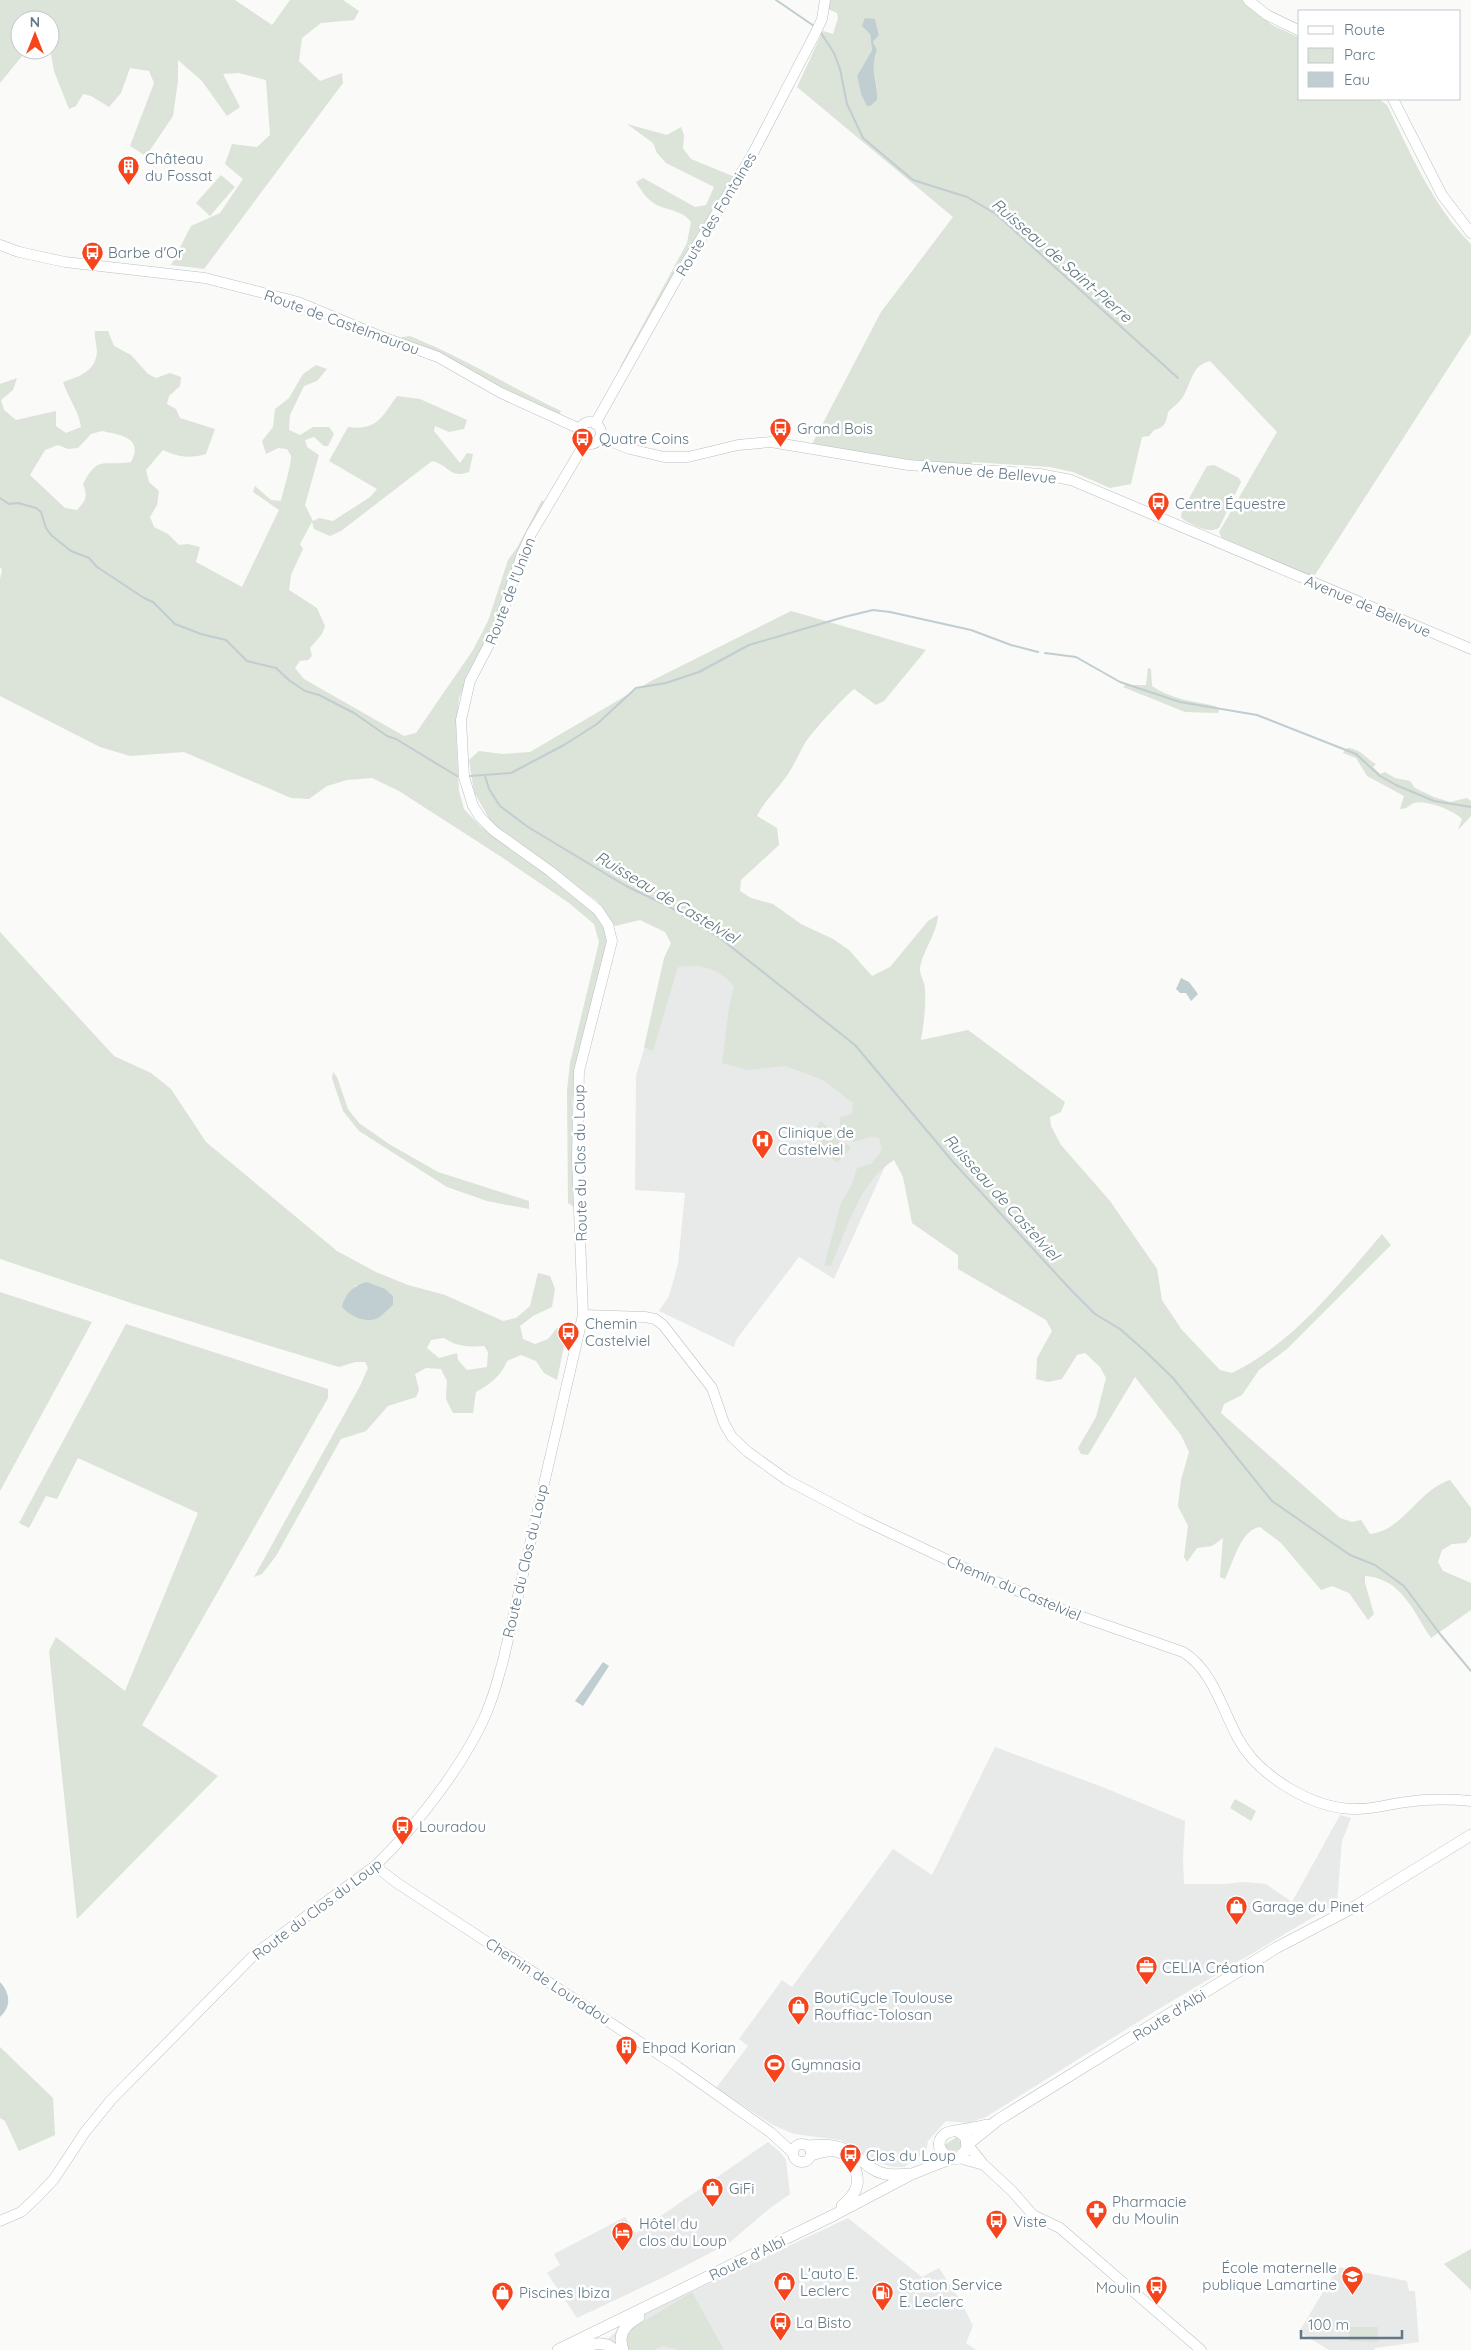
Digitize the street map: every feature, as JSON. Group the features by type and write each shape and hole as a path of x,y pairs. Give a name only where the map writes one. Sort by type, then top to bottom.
{"main road":[{"name":"Route d'Albi","path":"968,2145 998,2120 1276,1948 1356,1906 1471,1836"},
{"name":"Route d'Albi","path":"957,2131 975,2129 998,2120"},
{"path":"951,2131 964,2134 968,2145 965,2153 955,2158 942,2152 940,2146 944,2134 951,2131"},
{"path":"802,2150 830,2144 841,2146 877,2171 890,2174 912,2174"},
{"name":"Route d'Albi","path":"912,2174 940,2146"},
{"path":"802,2150 835,2150 848,2156 854,2165 858,2177 856,2190 852,2198 834,2215"},
{"name":"Route d'Albi","path":"558,2350 834,2215 912,2174 955,2158"},
{"path":"623,2350 621,2334 628,2324 718,2271"},
{"name":"Route d'Albi","path":"550,2350 580,2338"},
{"path":"573,2350 601,2343 610,2346 614,2350"}],"street":[{"name":"Route des Fontaines","path":"595,424 677,278 752,155 817,29 825,0"},
{"path":"1248,0 1267,15 1298,30"},
{"path":"1394,100 1442,195 1471,233"},
{"name":"Route de Castelmaurou","path":"0,245 19,252 65,262 205,278 298,302 438,357 501,393 580,429"},
{"path":"585,424 595,424 600,430 600,437 595,443 585,443 580,437 580,429 585,424"},
{"name":"Avenue de Bellevue","path":"600,437 638,452 664,457 688,458 738,445 770,442 908,465 1040,474 1071,480 1471,649"},
{"name":"Route de l'Union","path":"464,777 461,720 470,681 497,629 522,554 531,534 585,443"},
{"name":"Route du Clos du Loup","path":"0,2229 5,2220 28,2207 54,2179 85,2132 111,2100 245,1965 280,1935 375,1866 406,1833 451,1775 474,1737 491,1702 503,1661 582,1315 577,1157 579,1071 612,941 605,918 590,902 494,831 480,817 473,806 464,777"},
{"name":"Chemin du Castelviel","path":"582,1315 645,1317 655,1319 663,1325 712,1388 724,1423 732,1437 755,1458 787,1480 861,1519 973,1572 1068,1612 1183,1652 1191,1657 1206,1673 1248,1754 1268,1774 1291,1789 1331,1805 1354,1809 1409,1801 1469,1801"},
{"name":"Chemin de Louradou","path":"375,1866 397,1883 678,2068 770,2132 802,2150"},
{"path":"968,2145 984,2165 1012,2190 1033,2215 1060,2228 1201,2350"},
{"path":"955,2158 984,2165"}],"shaded area":[{"name":"Clinique de Castelviel","path":"672,953 742,978 901,1131 834,1279 799,1257 736,1340 734,1347 659,1311 669,1296 678,1264 685,1193 635,1190 636,1076"},
{"path":"995,1747 1105,1788 1185,1821 1184,1884 1243,1882 1266,1884 1292,1902 1340,1815 1351,1818 1342,1841 1337,1903 1157,2010 986,2117 969,2123 946,2121 928,2141 926,2152 904,2167 893,2167 878,2163 840,2140 794,2134 773,2125 716,2088 748,2046 739,2039 782,1980 792,1987 893,1849 932,1875"},
{"path":"768,2142 786,2160 790,2194 729,2243 666,2276 577,2318 547,2273 560,2265 554,2254 625,2217 636,2233"},
{"path":"848,2218 922,2277 939,2268 962,2303 973,2326 966,2343 976,2350 593,2350 598,2348 625,2323"},
{"path":"1338,2267 1407,2281 1409,2291 1415,2291 1419,2342 1375,2348 1374,2350 1329,2350 1299,2332"}],"green space":[{"path":"0,0 235,0 272,25 290,0 343,0 359,11 354,20 321,23 302,38 299,61 320,81 342,73 343,83 204,269 171,265 191,226 220,213 243,179 225,164 232,144 257,147 270,135 266,80 239,73 223,74 240,107 227,116 202,81 178,60 178,81 173,116 146,156 130,146 154,83 149,71 130,68 121,93 109,107 91,96 83,94 76,106 69,109 54,71 52,60 60,60 60,10 10,10 10,60 19,60 0,83"},
{"path":"829,0 1242,0 1272,25 1298,37 1298,100 1380,100 1387,105 1423,178 1445,213 1471,244 1471,333 1313,578 1222,538 1219,532 1277,432 1210,361 1199,366 1193,374 1183,397 1168,412 1163,426 1154,430 1149,436 1142,437 1131,484 1110,488 1073,472 1049,467 972,462 971,466 900,459 812,444 881,312 953,217 797,87 823,31 833,34 838,18 837,13 828,9","holes":["875,19 879,35 873,42 877,50 872,61 877,89 861,94 857,76 872,50 870,34"]},
{"path":"627,124 667,135 681,127 684,135 683,148 691,159 735,177 623,369 620,367 687,243 691,222 681,213 652,202 636,182 643,178 695,207 706,205 714,187 666,163 657,153 653,143"},
{"path":"221,175 235,187 210,216 196,203"},
{"path":"95,331 108,331 114,346 131,355 148,374 156,378 170,373 181,377 180,386 169,396 167,404 176,409 180,418 215,429 206,454 184,457 163,450 146,470 149,482 159,491 157,505 150,517 154,527 168,534 179,545 188,544 200,547 196,562 242,587 279,510 253,492 255,486 271,500 281,501 291,459 287,449 278,448 266,454 262,441 273,427 275,409 289,398 303,374 316,365 327,369 317,381 304,386 290,415 289,430 300,435 313,427 329,427 334,434 328,446 324,446 314,437 305,440 307,447 319,455 305,505 313,521 319,518 333,521 370,497 377,489 329,461 348,427 366,427 378,421 397,396 420,399 467,420 464,429 449,432 435,426 434,431 460,463 467,453 473,454 469,472 462,474 453,473 443,465 432,461 341,531 330,536 314,529 312,522 300,544 303,549 291,575 289,590 317,608 325,626 322,634 310,648 312,656 308,660 300,661 295,668 304,679 404,736 416,733 473,650 488,621 508,560 518,546 542,500 545,503 502,609 459,698 456,730 459,791 464,809 481,827 560,880 590,903 608,933 606,952 576,1069 572,1104 576,1208 568,1203 567,1090 570,1063 599,942 594,924 569,903 503,858 399,791 372,778 347,780 327,786 309,799 291,798 184,752 130,756 100,747 0,696 0,579 2,570 0,567 0,384 17,378 13,390 1,400 4,410 16,420 56,411 56,426 66,433 81,427 78,415 63,382 81,375 90,369 96,359 97,352","holes":["102,431 123,436 132,442 134,454 131,462 98,465 83,484 85,498 82,504 77,510 65,508 30,475 45,450 58,445 68,449 78,448 91,434"]},
{"path":"410,336 448,353 561,411 559,415 397,338"},
{"path":"1214,465 1239,478 1241,482 1219,528 1210,530 1196,526 1181,517 1182,511 1207,466"},
{"path":"791,611 926,650 884,701 876,705 854,689 808,738 789,773 763,805 757,816 777,828 779,845 741,880 740,891 751,898 773,904 801,924 833,939 849,950 872,976 890,967 928,921 938,915 920,967 925,986 921,1040 968,1030 1065,1102 1061,1112 1050,1117 1051,1126 1061,1145 1110,1201 1157,1269 1162,1300 1182,1330 1220,1370 1232,1373 1276,1346 1314,1311 1382,1234 1391,1245 1287,1349 1259,1370 1242,1395 1224,1404 1221,1413 1340,1518 1352,1522 1361,1520 1370,1534 1392,1526 1429,1492 1450,1480 1471,1508 1471,1536 1466,1543 1452,1544 1442,1550 1438,1562 1443,1571 1471,1583 1471,1610 1431,1638 1405,1598 1388,1583 1377,1578 1365,1576 1365,1583 1374,1614 1368,1620 1349,1593 1332,1586 1321,1590 1281,1543 1260,1527 1253,1529 1243,1540 1225,1579 1220,1577 1223,1538 1212,1546 1197,1548 1187,1562 1184,1557 1188,1526 1178,1506 1181,1480 1189,1452 1181,1435 1135,1377 1088,1455 1081,1454 1078,1448 1096,1417 1106,1378 1100,1367 1085,1353 1077,1355 1062,1379 1048,1382 1036,1379 1037,1358 1052,1331 1046,1320 958,1269 958,1255 912,1223 903,1177 894,1160 882,1169 863,1193 855,1207 831,1266 824,1266 841,1203 852,1184 857,1168 871,1164 882,1150 879,1138 869,1137 854,1142 840,1131 840,1117 852,1114 853,1103 823,1080 785,1066 748,1070 722,1063 729,1007 734,987 722,975 709,968 694,966 678,967 653,1051 644,1047 664,958 671,943 665,932 640,920 615,926 597,901 492,824 474,792 469,760 479,751 502,754 530,752 651,681"},
{"path":"1148,668 1151,669 1152,686 1176,697 1215,706 1219,710 1218,713 1185,712 1123,687 1125,685 1146,685"},
{"path":"1349,748 1360,752 1376,764 1373,767 1380,774 1385,772 1395,778 1410,781 1415,788 1434,797 1450,802 1467,798 1471,801 1471,816 1458,830 1462,819 1440,806 1419,802 1400,809 1404,796 1367,776 1356,758 1343,753 1345,749"},
{"path":"0,932 114,1056 151,1073 171,1089 206,1142 337,1251 376,1272 408,1285 445,1295 503,1321 516,1318 530,1306 538,1273 550,1276 555,1289 552,1307 533,1316 520,1326 523,1339 535,1344 548,1339 557,1328 567,1332 557,1380 544,1373 536,1361 521,1355 507,1361 502,1371 494,1379 476,1392 473,1413 453,1413 446,1399 447,1381 441,1369 426,1368 415,1374 419,1390 416,1397 388,1406 366,1431 341,1439 276,1556 262,1574 254,1577 360,1386 368,1368 365,1362 355,1362 339,1367 134,1304 0,1259","holes":["356,1285 393,1305 377,1318 344,1299","444,1338 463,1346 484,1346 488,1352 487,1367 467,1370 458,1360 457,1353 439,1358 427,1348 431,1340"]},
{"path":"333,1072 337,1077 348,1109 359,1123 389,1144 438,1172 529,1201 529,1209 487,1201 447,1187 359,1131 343,1111 332,1078"},
{"path":"821,1121 851,1148 837,1163 807,1136"},
{"path":"0,1292 92,1322 0,1491"},
{"path":"126,1324 328,1389 328,1398 142,1725 218,1776 77,1919 49,1651 56,1637 125,1691 198,1513 78,1458 57,1499 46,1496 29,1528 19,1523"},
{"path":"1235,1799 1256,1811 1251,1821 1230,1808"},
{"path":"0,2047 53,2098 55,2135 19,2151 5,2121 0,2118"},
{"path":"957,2137 963,2146 952,2154 944,2145"},
{"path":"1471,2249 1471,2290 1444,2264"},
{"path":"692,2292 724,2350 679,2350 664,2346 653,2350 627,2350 626,2332"},
{"path":"1349,2327 1378,2327 1378,2342 1349,2341"}],"water":[{"path":"865,18 875,19 879,35 873,42 877,50 874,69 877,100 870,106 867,106 861,94 857,76 872,50 870,34 862,26"},
{"path":"1181,978 1189,982 1198,994 1191,1001 1186,993 1180,993 1176,989"},
{"path":"367,1282 385,1289 393,1296 393,1305 380,1317 373,1320 358,1318 342,1307 345,1298 351,1290"},
{"path":"603,1662 609,1666 583,1706 575,1701"},
{"path":"0,1982 8,1996 8,2005 0,2017"}],"waterway":[{"name":"Ruisseau de Saint-Pierre","path":"776,0 814,26"},
{"name":"Ruisseau de Saint-Pierre","path":"821,33 834,53 840,69 847,104 863,138 913,180 967,197 996,214 1178,378"},
{"name":"Ruisseau de Castelviel","path":"0,498 9,504 18,503 36,508 41,512 46,528 51,535 71,551 89,558 97,567 153,602 175,624 201,634 226,640 247,661 276,668 305,691 319,695 354,713 387,736 396,739 457,776"},
{"name":"Ruisseau de Castelviel","path":"470,776 511,773 564,745 597,724 636,688 666,683 699,672 749,645 873,610 971,630 1011,645 1038,652"},
{"path":"1045,653 1076,657 1120,682 1180,702 1257,715 1356,754 1380,776 1396,785 1434,801 1471,807"},
{"name":"Ruisseau de Castelviel","path":"485,776 489,789 500,806 528,827 626,886 670,907 720,938 855,1045 954,1163 1071,1290 1095,1314 1120,1329 1173,1378 1272,1501 1350,1555 1375,1565 1404,1586 1471,1671"}],"place":[{"name":"Château du Fossat","path":"129,186"},
{"name":"Barbe d'Or","path":"92,271"},
{"name":"Grand Bois","path":"781,447"},
{"name":"Quatre Coins","path":"583,457"},
{"name":"Centre Équestre","path":"1159,522"},
{"name":"Clinique de Castelviel","path":"762,1160"},
{"name":"Chemin Castelviel","path":"569,1351"},
{"name":"Louradou","path":"403,1845"},
{"name":"Garage du Pinet","path":"1236,1925"},
{"name":"CELIA Création","path":"1146,1986"},
{"name":"BoutiCycle Toulouse Rouffiac-Tolosan","path":"798,2025"},
{"name":"Ehpad Korian","path":"626,2066"},
{"name":"Gymnasia","path":"775,2083"},
{"name":"Clos du Loup","path":"850,2174"},
{"name":"GiFi","path":"713,2207"},
{"name":"Pharmacie du Moulin","path":"1096,2229"},
{"name":"Viste","path":"997,2240"},
{"name":"Hôtel du clos du Loup","path":"623,2251"},
{"name":"École maternelle publique Lamartine","path":"1353,2295"},
{"name":"L'auto E. Leclerc","path":"784,2301"},
{"name":"Moulin","path":"1157,2306"},
{"name":"Piscines Ibiza","path":"503,2311"},
{"name":"Station Service E. Leclerc","path":"883,2312"},
{"name":"La Bisto","path":"780,2341"}]}
